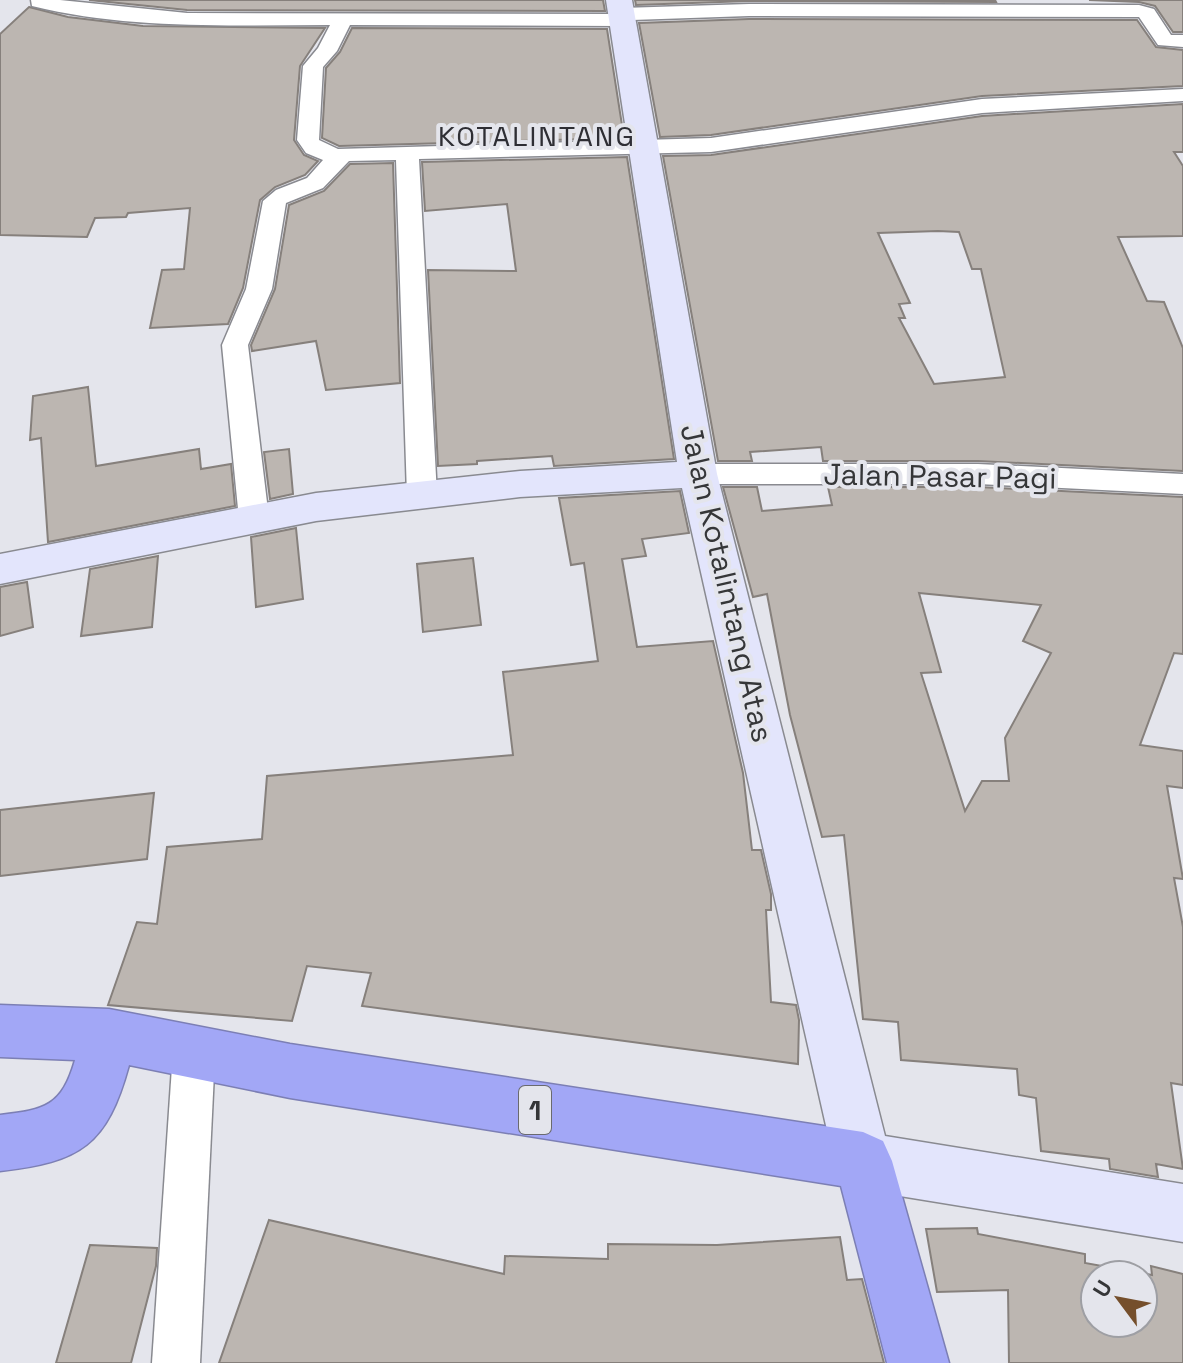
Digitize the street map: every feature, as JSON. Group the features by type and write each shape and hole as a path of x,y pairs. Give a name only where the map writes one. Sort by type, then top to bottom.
{"highway":[{"name":"1","path":"0,1031 109,1035 290,1071 863,1161"},
{"path":"0,1143 53,1135 74,1122 94,1094 109,1035"},
{"path":"863,1161 918,1363"}],"street":[{"path":"39,2 88,11 187,19 343,19 621,11 1139,11 1147,13 1165,41 1183,41"},
{"name":"Jalan Kotalintang Atas","path":"621,11 646,145 698,474 863,1161"},
{"path":"343,19 327,51 313,66 308,140 314,148 337,157 407,152 746,142 982,106 1183,95"},
{"path":"407,152 422,495"},
{"path":"254,519 235,345 259,289 275,201 285,193 318,181 337,157"},
{"path":"0,569 316,507 520,484 698,474"},
{"name":"Jalan Pasar Pagi","path":"698,474 978,474 1183,484"},
{"path":"176,1363 194,1052"},
{"path":"863,1161 1183,1213"}],"building":[{"path":"89,0 603,0 605,11 187,10"},
{"path":"635,0 996,2 749,1 636,5"},
{"path":"1089,0 1183,0 1183,32 1173,32 1155,6 1139,2"},
{"path":"29,7 68,17 143,26 325,28 300,66 294,140 304,155 318,161 305,175 275,187 260,200 243,288 228,324 150,328 162,270 184,269 190,208 95,218 87,237 0,235 0,34"},
{"path":"749,19 1137,20 1156,47 1183,50 1183,86 982,96 711,135 660,137 639,23"},
{"path":"352,28 607,29 624,138 339,146 322,138 326,68 340,52"},
{"path":"1183,104 1183,152 1174,152 1183,166 1183,236 1118,237 1147,301 1164,302 1183,348 1183,471 978,461 823,461 821,447 750,452 752,461 718,461 663,156 711,155 982,116","holes":["959,232 972,269 981,269 1005,377 934,384 899,318 905,318 899,304 910,303 878,233"]},
{"path":"627,157 674,459 554,466 552,456 438,466 428,270 516,271 507,204 425,211 422,162"},
{"path":"393,163 400,383 326,390 316,341 252,351 251,345 275,289 289,205 324,191 350,164"},
{"path":"88,387 96,466 199,449 201,469 231,464 235,506 48,542 41,438 30,440 33,396"},
{"path":"289,449 293,494 270,499 264,452"},
{"path":"723,487 757,487 762,511 832,505 828,487 978,487 1183,497 1183,654 1174,653 1140,745 1183,751 1183,788 1167,786 1183,879 1174,878 1183,927 1183,1085 1171,1083 1183,1169 1156,1164 1158,1177 1110,1169 1109,1159 1041,1151 1036,1098 1019,1095 1017,1069 901,1060 898,1022 863,1019 844,835 822,837 790,715 767,594 753,597","holes":["919,593 1041,605 1023,641 1051,653 1005,738 1009,781 982,781 965,811 921,673 941,672"]},
{"path":"680,491 689,533 642,539 646,556 622,559 637,647 713,641 743,773 752,850 761,850 771,894 771,910 766,910 771,1002 796,1005 799,1020 798,1064 362,1006 371,973 307,966 292,1021 108,1005 137,922 157,924 167,847 262,839 267,776 513,755 503,672 598,661 584,563 571,565 559,498"},
{"path":"296,528 303,599 256,607 251,537"},
{"path":"158,556 152,627 81,636 90,569"},
{"path":"473,558 481,625 423,632 417,564"},
{"path":"27,582 33,627 0,636 0,587"},
{"path":"154,793 147,859 0,876 0,810"},
{"path":"269,1220 504,1274 505,1256 608,1259 608,1244 717,1245 840,1237 847,1280 862,1279 884,1363 219,1363"},
{"path":"977,1228 978,1234 1085,1254 1085,1259 1079,1259 1079,1339 1159,1339 1159,1268 1183,1274 1183,1363 1009,1363 1008,1290 937,1292 926,1229"},
{"path":"90,1245 157,1248 156,1266 131,1363 56,1363"}],"district":[{"name":"KOTALINTANG","path":"537,136"}]}
